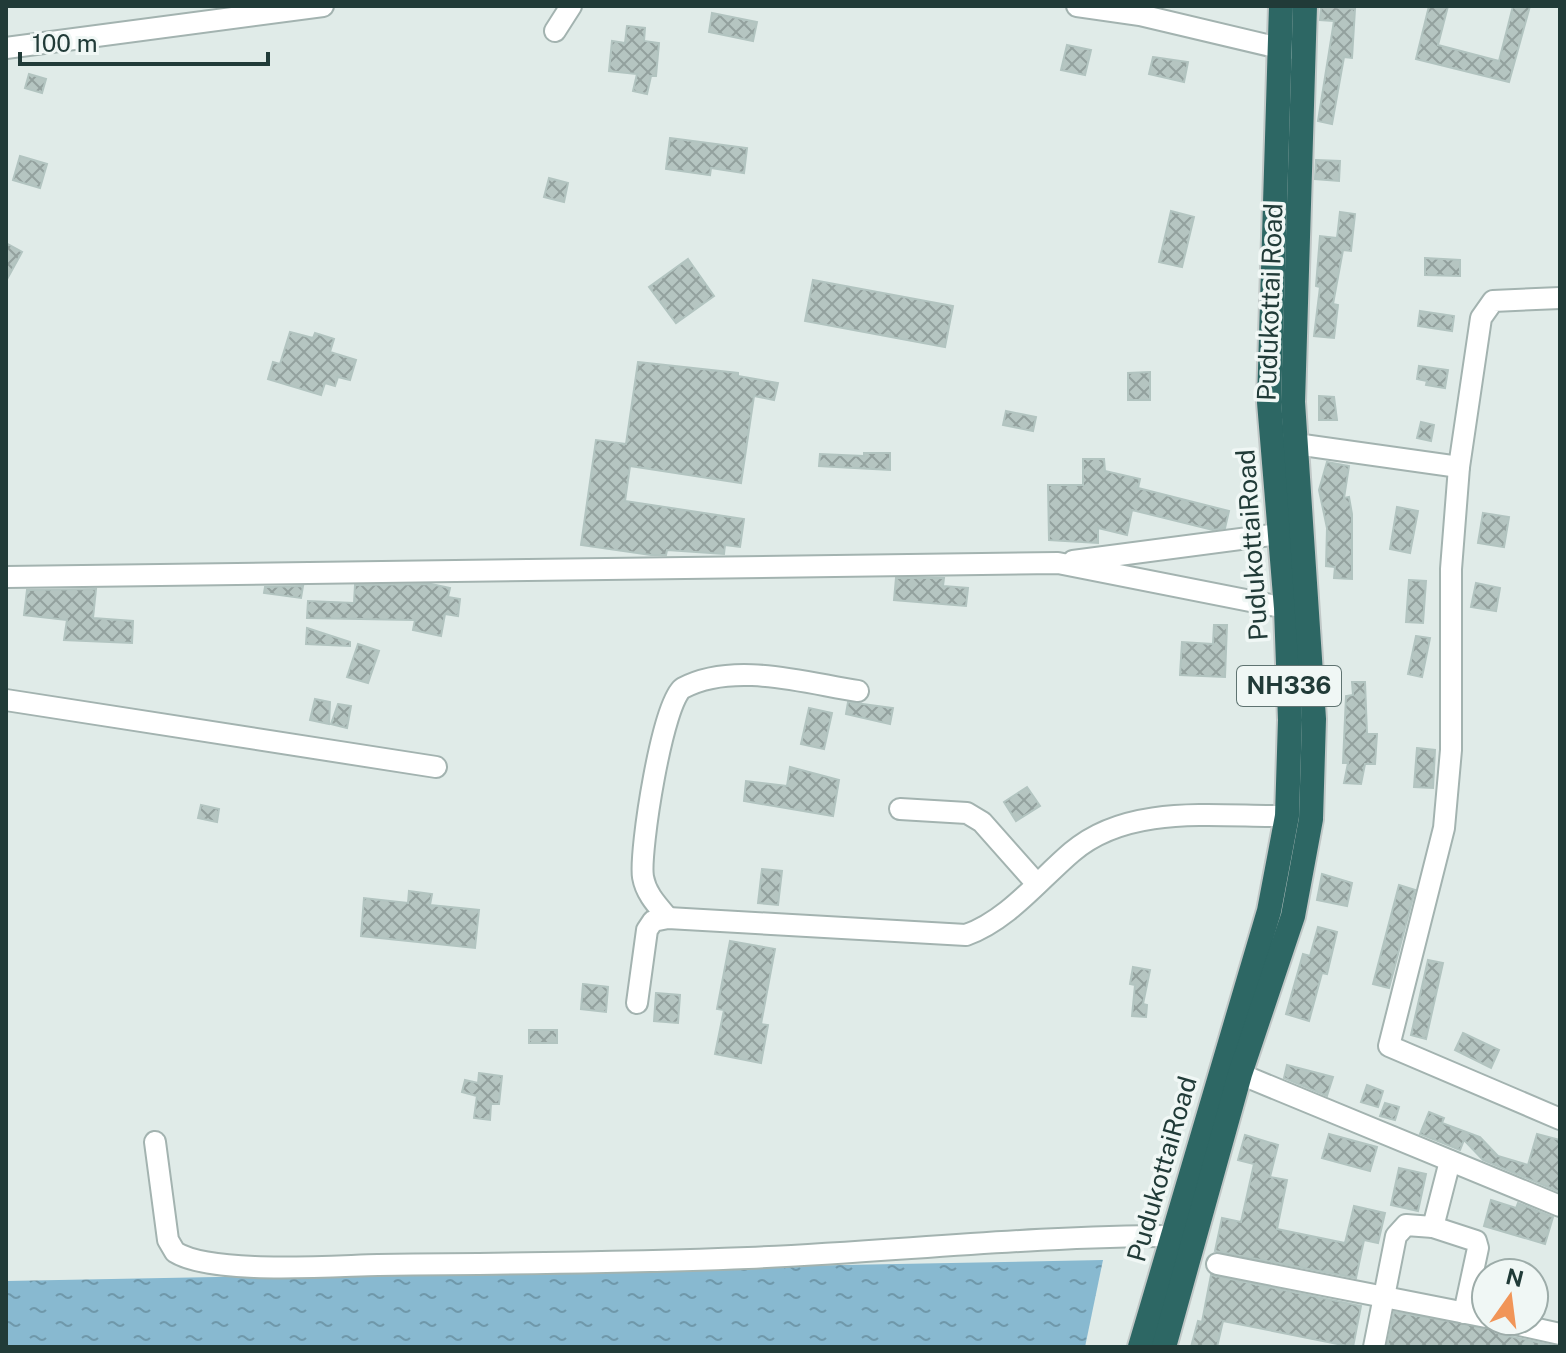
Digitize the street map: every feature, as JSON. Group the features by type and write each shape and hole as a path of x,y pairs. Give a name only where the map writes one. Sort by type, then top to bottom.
{"highway":[{"name":"PudukottaiRoad","path":"1230,1073 1269,911 1287,816 1290,720 1286,608 1269,402 1291,49 1281,6"},
{"name":"Pudukottai Road","path":"1164,1347 1175,1250 1230,1073 1293,916 1311,819 1314,719 1293,402 1291,49 1305,6"},
{"name":"PudukottaiRoad","path":"1140,1347 1175,1250"}],"street":[{"path":"6,48 323,6"},
{"path":"555,31 571,6"},
{"path":"1077,6 1140,15 1291,49"},
{"path":"1560,298 1506,299 1493,301 1485,307 1459,467 1451,569 1451,750 1444,828 1389,1046 1560,1119"},
{"path":"1296,444 1459,467"},
{"path":"6,577 1058,563 1279,534"},
{"path":"1058,563 1286,608"},
{"path":"668,918 646,891 643,855 661,743 675,696 682,689 716,678 760,677 858,691"},
{"path":"6,700 436,767"},
{"path":"900,809 967,813 982,822 1037,884"},
{"path":"637,1003 647,930 653,921 668,918 966,935 992,922 1074,850 1110,827 1140,820 1287,816"},
{"path":"1230,1073 1560,1206"},
{"path":"155,1142 168,1240 175,1252 200,1262 300,1266 524,1264 749,1258 961,1244 1175,1250"},
{"path":"1433,1227 1450,1161"},
{"path":"1374,1347 1400,1229 1412,1224 1472,1238 1478,1244 1464,1313"},
{"path":"1217,1264 1470,1314"}],"water":[{"path":"1103,1260 1085,1347 6,1347 6,1281"}],"building":[{"path":"1321,6 1355,9 1352,58 1344,57 1332,124 1318,121 1334,21 1320,20"},
{"path":"1429,6 1448,6 1438,45 1499,61 1513,6 1530,6 1509,82 1416,59"},
{"path":"712,13 757,22 753,41 709,32"},
{"path":"627,26 645,28 644,41 659,43 656,76 651,76 647,94 633,91 637,74 609,71 612,41 625,43"},
{"path":"1067,45 1091,50 1085,75 1061,70"},
{"path":"1153,57 1188,62 1184,82 1149,74"},
{"path":"29,74 46,79 42,93 25,88"},
{"path":"670,138 747,148 744,173 711,168 710,175 666,169"},
{"path":"20,156 47,164 40,188 13,180"},
{"path":"1316,160 1340,161 1339,181 1315,179"},
{"path":"549,178 568,183 564,202 544,197"},
{"path":"1171,211 1194,217 1182,267 1159,262"},
{"path":"1340,212 1355,214 1351,251 1343,250 1333,304 1338,305 1334,338 1314,336 1320,287 1316,286 1320,236 1337,238"},
{"path":"6,243 22,252 6,281"},
{"path":"1425,258 1460,260 1460,276 1425,275"},
{"path":"688,259 714,296 676,323 649,287"},
{"path":"813,280 953,306 945,347 805,321"},
{"path":"1420,311 1454,316 1452,331 1418,326"},
{"path":"290,332 313,338 315,333 334,339 330,352 356,360 350,380 338,377 335,386 325,383 321,395 268,379 273,362 280,364"},
{"path":"638,362 738,373 738,376 778,383 774,400 754,396 741,483 630,466 625,501 744,519 740,547 725,545 724,554 667,550 666,555 651,555 581,545 596,440 626,444"},
{"path":"1419,366 1448,370 1445,388 1426,385 1427,381 1417,379"},
{"path":"1150,372 1150,400 1128,400 1128,373"},
{"path":"1319,396 1334,397 1337,420 1319,420"},
{"path":"1006,411 1036,417 1033,431 1003,425"},
{"path":"1421,422 1434,425 1431,441 1417,438"},
{"path":"864,453 890,453 890,470 819,466 820,454 864,456"},
{"path":"1083,459 1104,459 1105,471 1140,479 1138,488 1229,511 1225,528 1213,530 1132,510 1127,535 1098,528 1098,543 1049,540 1048,485 1083,485"},
{"path":"1327,462 1349,466 1344,498 1349,497 1352,514 1352,579 1334,578 1335,567 1326,566 1327,528 1319,490"},
{"path":"1397,507 1418,511 1410,553 1390,549"},
{"path":"1483,513 1509,517 1504,547 1478,543"},
{"path":"896,578 944,578 943,586 968,588 966,606 894,600"},
{"path":"1409,580 1426,581 1423,623 1406,622"},
{"path":"1476,583 1500,588 1496,611 1471,607"},
{"path":"431,584 450,588 448,597 460,599 458,616 445,614 441,636 413,630 415,620 307,618 308,601 354,603 355,585"},
{"path":"303,586 301,598 264,593 265,587"},
{"path":"96,589 93,618 133,621 132,643 64,640 67,620 24,615 27,590"},
{"path":"1214,625 1227,625 1225,677 1180,675 1182,642 1213,644"},
{"path":"307,628 350,642 350,646 306,644"},
{"path":"1416,636 1430,638 1422,677 1408,674"},
{"path":"358,644 379,651 368,683 347,677"},
{"path":"1352,682 1365,682 1367,734 1377,734 1375,764 1365,764 1361,784 1344,783 1348,763 1343,763 1346,696 1353,695"},
{"path":"315,699 330,702 329,724 310,720"},
{"path":"848,702 893,708 890,724 846,714"},
{"path":"338,704 351,706 347,728 331,724"},
{"path":"809,708 832,713 824,749 801,744"},
{"path":"1417,748 1435,750 1433,788 1414,787"},
{"path":"790,767 839,780 833,816 744,801 746,781 787,786"},
{"path":"1027,787 1040,806 1016,821 1004,802"},
{"path":"201,805 219,809 217,822 198,818"},
{"path":"762,869 782,871 778,905 758,903"},
{"path":"1322,874 1352,883 1347,906 1317,900"},
{"path":"1399,885 1415,890 1389,988 1373,984"},
{"path":"409,891 432,894 430,905 479,910 475,948 361,936 364,898 408,903"},
{"path":"1318,927 1337,932 1327,974 1322,973 1309,1021 1286,1014 1303,954 1310,956"},
{"path":"730,941 775,949 761,1024 768,1025 761,1063 715,1054 724,1010 717,1009"},
{"path":"1428,960 1443,963 1426,1039 1411,1035"},
{"path":"1133,967 1150,970 1143,1004 1147,1005 1146,1017 1132,1016 1135,985 1130,984"},
{"path":"583,984 608,987 606,1012 581,1009"},
{"path":"656,993 680,995 678,1023 654,1021"},
{"path":"529,1030 557,1030 557,1043 529,1043"},
{"path":"1463,1033 1499,1050 1491,1068 1455,1050"},
{"path":"1287,1065 1333,1077 1327,1096 1284,1078"},
{"path":"479,1073 502,1076 499,1104 491,1104 490,1120 474,1118 477,1096 462,1092 465,1080 478,1083"},
{"path":"1367,1085 1383,1091 1378,1107 1361,1102"},
{"path":"1385,1103 1399,1107 1395,1120 1380,1116"},
{"path":"1429,1112 1444,1118 1442,1123 1480,1137 1498,1156 1528,1165 1537,1134 1560,1140 1560,1192 1483,1160 1464,1140 1460,1150 1420,1134"},
{"path":"1329,1134 1377,1147 1370,1171 1322,1158"},
{"path":"1245,1135 1278,1145 1270,1177 1287,1180 1277,1229 1345,1243 1354,1206 1385,1213 1378,1243 1364,1240 1356,1278 1215,1251 1222,1218 1241,1222 1254,1164 1238,1160"},
{"path":"1399,1168 1426,1174 1418,1211 1391,1205"},
{"path":"1491,1200 1516,1208 1518,1203 1553,1217 1545,1244 1484,1226"},
{"path":"1211,1275 1361,1306 1353,1347 1223,1321 1217,1347 1191,1347 1198,1321 1202,1322"},
{"path":"1394,1312 1470,1324 1470,1337 1513,1337 1560,1347 1387,1347"}]}
